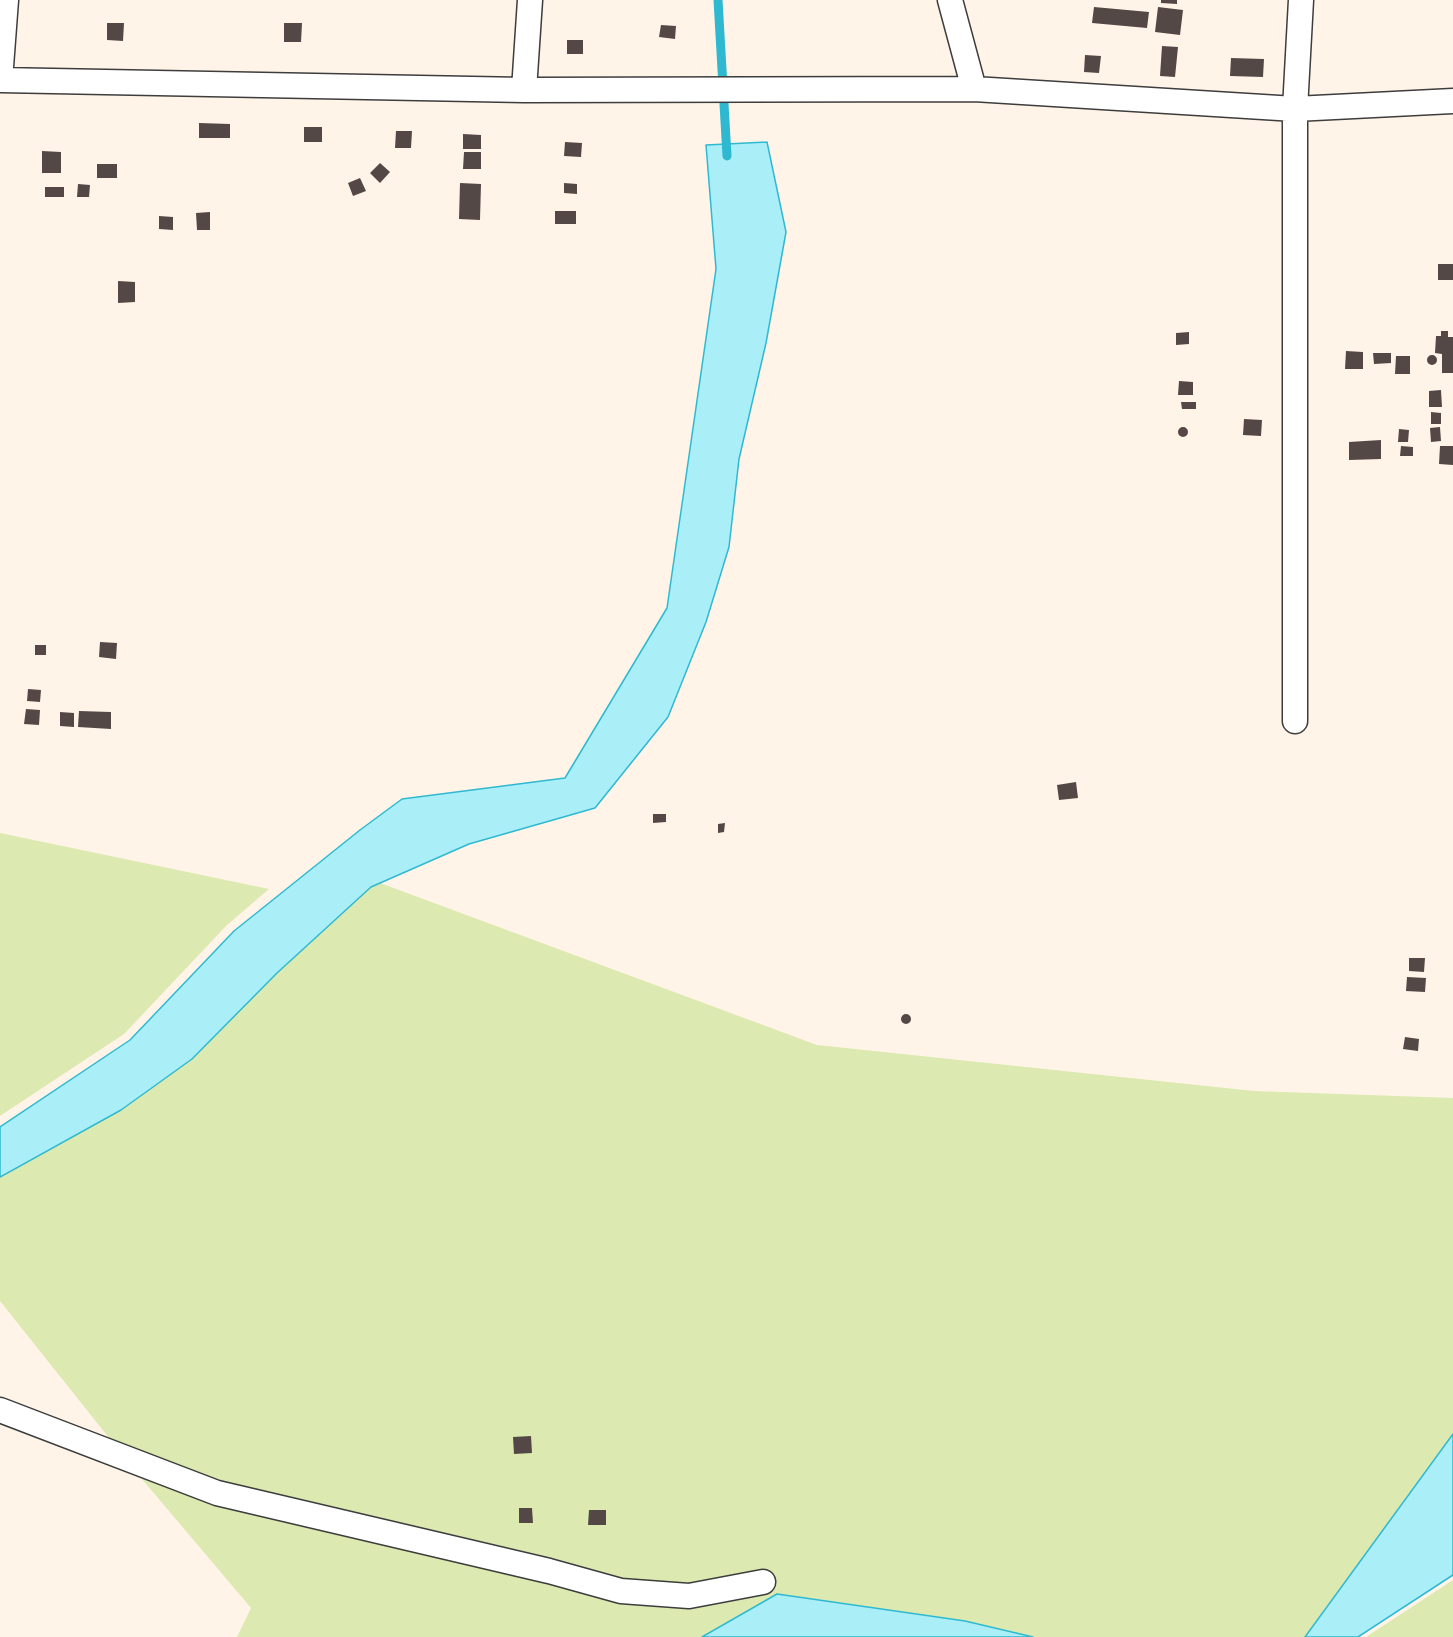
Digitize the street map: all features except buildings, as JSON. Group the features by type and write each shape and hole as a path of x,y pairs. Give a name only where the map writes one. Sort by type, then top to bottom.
{"street":[{"path":"6,0 0,80 524,90 974,89 1295,109 1453,101"},
{"path":"524,90 530,0"},
{"path":"950,0 974,89"},
{"path":"1295,721 1295,109 1301,0"},
{"path":"0,1410 217,1493 549,1571 621,1591 689,1596 763,1582"}],"green space":[{"path":"0,833 269,889 227,925 124,1034 0,1116"},
{"path":"372,880 817,1045 1254,1091 1453,1098 1453,1453 1319,1637 237,1637 251,1608 141,1478 0,1301 0,1171"},
{"path":"1453,1580 1453,1637 1366,1637"}],"water":[{"path":"767,142 786,232 766,343 739,459 729,547 706,622 668,717 595,808 469,844 371,887 277,973 192,1059 121,1110 0,1177 0,1127 130,1040 234,931 402,799 565,778 667,608 716,269 706,145"},
{"path":"1453,1434 1453,1575 1358,1637 1305,1637"},
{"path":"777,1594 965,1621 1033,1637 702,1637"}],"waterway":[{"path":"718,0 727,156"}]}
